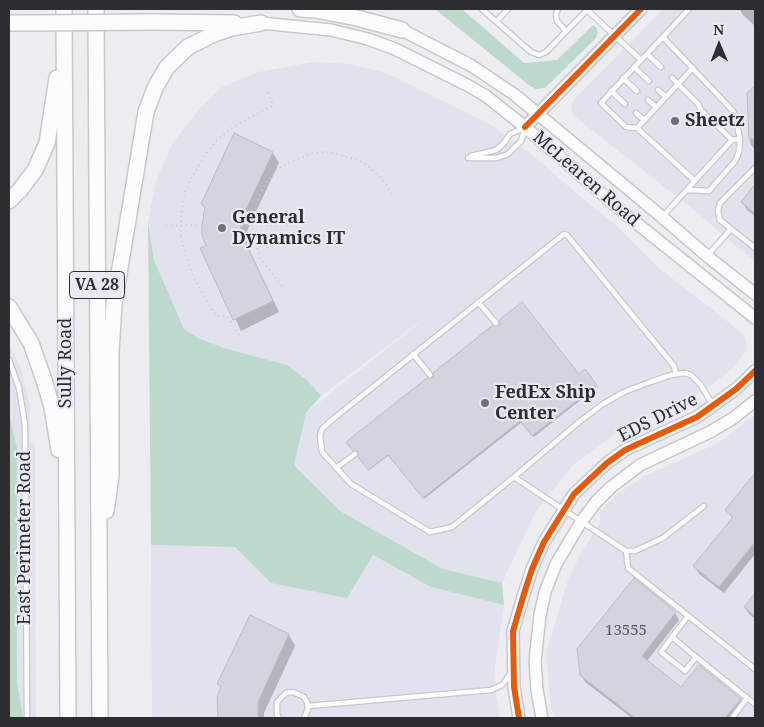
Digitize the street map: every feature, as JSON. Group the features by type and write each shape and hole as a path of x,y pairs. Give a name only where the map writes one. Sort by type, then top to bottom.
{"highway":[{"name":"Sully Road","path":"64,9 68,718"},
{"name":"Sully Road","path":"96,9 100,718"},
{"path":"300,9 316,10 357,18 402,30"},
{"path":"348,9 402,30"},
{"path":"9,22 261,23"},
{"path":"99,561 111,476 111,352 114,304 146,112 155,88 167,67 188,47 214,34 232,28 261,23"},
{"path":"9,201 35,170 47,143 64,35"},
{"path":"9,307 31,343 45,383 56,432 67,503"}],"street":[{"path":"525,127 642,9"},
{"name":"McLearen Road","path":"261,23 331,30 368,39 395,49 486,96 525,127 624,213 755,318"},
{"name":"McLearen Road","path":"402,30 472,66 502,86 755,294"},
{"name":"EDS Drive","path":"519,718 514,686 513,631 522,597 544,542 563,510 574,494 591,477 625,450 692,419 714,406 736,390 755,371"},
{"name":"EDS Drive","path":"542,718 537,690 536,662 540,615 545,592 556,564 581,522 596,502 610,488 640,465 710,432 755,401"}],"lane":[{"path":"482,9 536,55 546,52 587,9 641,60"},
{"path":"497,21 508,9"},
{"path":"558,9 556,14 558,21 566,32"},
{"path":"689,9 601,102 626,127 637,128 695,182"},
{"path":"663,37 734,111 740,139 736,160 709,191 687,190"},
{"path":"647,54 661,68"},
{"path":"634,67 649,81"},
{"path":"637,128 693,68"},
{"path":"624,78 638,91"},
{"path":"672,78 732,140"},
{"path":"658,90 666,97"},
{"path":"611,91 625,104"},
{"path":"648,100 656,107"},
{"path":"636,113 644,120"},
{"path":"525,127 521,141 508,154 496,158 468,158 496,150 510,134 525,127"},
{"path":"662,217 732,140 740,139"},
{"path":"755,168 718,206 720,220 755,248"},
{"path":"707,256 731,229"},
{"path":"676,374 674,366 568,236 564,234 333,419 322,429 320,436 322,452 351,484 430,532 452,527 566,433 603,404 624,392 676,374 685,374 695,378 714,406"},
{"path":"478,302 496,323"},
{"path":"413,354 430,375"},
{"name":"East Perimeter Road","path":"9,360 19,388 25,426 27,718"},
{"path":"336,468 355,454"},
{"path":"514,477 626,551 635,551 663,538 704,506"},
{"path":"626,551 628,568 755,669"},
{"path":"688,616 661,652 685,671 696,657"},
{"path":"672,637 755,704"},
{"path":"308,706 482,691 498,687 506,680 514,668"},
{"path":"279,718 276,714 277,702 286,693 293,692 304,697 308,706 307,714 304,718"},
{"path":"734,718 732,717 747,698"}],"path":[{"path":"239,335 228,317 217,316 206,300 186,256 180,226 185,192 195,170 216,141 225,133 248,117 273,105 268,92"},
{"path":"282,286 260,258 253,225 256,203 264,186 278,169 287,163 310,154 333,153 355,159 374,171 394,197"},
{"path":"166,226 202,225"},
{"path":"241,225 295,225"}],"shaded area":[{"path":"663,9 755,9 755,262 699,214 574,116 571,109 573,101"},
{"path":"313,62 349,64 384,72 491,125 531,154 617,226 660,269 741,332 746,340 747,349 734,367 704,391 678,406 618,432 573,465 536,511 502,583 443,569 340,511 294,464 306,413 438,308 321,396 307,380 287,365 224,348 198,338 184,329 154,260 148,222 156,181 172,144 199,109 222,87 259,72"},
{"path":"9,346 22,372 30,405 30,441 35,445 36,718 9,718"},
{"path":"755,415 755,718 556,718 551,709 546,653 568,580 580,555 601,521 599,512 617,494 645,476 718,443"},
{"path":"151,545 235,547 272,583 373,555 431,587 504,605 495,667 496,696 500,718 152,718"}],"green space":[{"path":"435,9 462,9 524,63 557,60 593,25 598,32 596,38 545,88 536,89"},
{"path":"148,222 154,260 184,329 198,338 224,348 287,365 307,380 321,396 306,413 294,465 340,511 443,569 502,583 504,605 431,587 373,555 347,598 271,583 235,547 151,545"},
{"path":"9,414 17,448 17,683 23,718 9,718"}],"building":[{"path":"755,86 755,139 749,139 747,93"},
{"name":"General Dynamics IT","path":"234,133 273,152 241,220 241,233 273,301 233,320 200,248 206,246 202,235 205,207 201,204"},
{"path":"755,184 755,214 741,202"},
{"name":"FedEx Ship Center","path":"522,302 579,374 585,369 597,385 532,436 520,421 423,498 388,455 368,470 358,457 358,451 353,451 346,442 427,378 432,378 434,376 433,373 493,325 498,326 500,324 499,320"},
{"path":"755,473 755,542 719,587 693,566 733,517 725,510"},
{"path":"634,578 676,612 642,656 681,687 699,665 741,699 725,718 635,718 580,675 577,649"},
{"path":"755,593 755,616 744,607"},
{"path":"250,615 289,634 258,702 258,718 218,718 217,698 221,686 217,684"}],"cycle path":[{"path":"525,127 641,9"},
{"path":"519,718 514,687 513,631 532,569 544,542 574,494 607,463 625,450 697,417 736,389 755,371"}],"place":[{"name":"Sheetz","path":"675,121"},
{"name":"General Dynamics IT","path":"222,228"},
{"name":"FedEx Ship Center","path":"485,403"}]}
